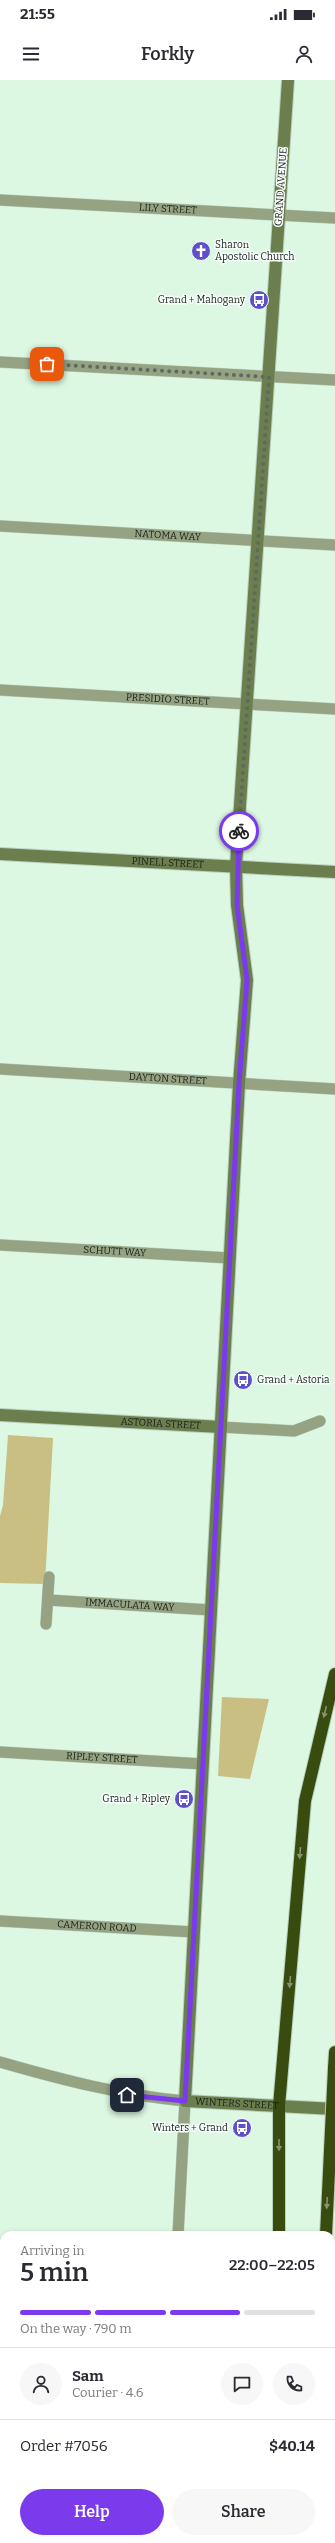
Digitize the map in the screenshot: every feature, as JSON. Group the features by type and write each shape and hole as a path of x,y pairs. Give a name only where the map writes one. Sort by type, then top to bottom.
{"highway":[{"path":"279,2231 280,2106 305,1801 335,1674"},
{"path":"326,2231 335,2052"}],"street":[{"name":"GRAND AVENUE","path":"178,2231 239,1084 247,980 237,905 236,866 248,704 288,80"},
{"name":"LILY STREET","path":"0,200 335,218"},
{"path":"0,362 335,380"},
{"name":"NATOMA WAY","path":"0,526 335,545"},
{"name":"PRESIDIO STREET","path":"0,690 335,709"},
{"name":"PINELL STREET","path":"0,854 335,872"},
{"name":"DAYTON STREET","path":"0,1069 335,1089"},
{"name":"SCHUTT WAY","path":"0,1245 230,1258"},
{"name":"ASTORIA STREET","path":"0,1415 294,1431 320,1421"},
{"path":"46,1624 49,1577"},
{"name":"IMMACULATA WAY","path":"48,1600 211,1610"},
{"name":"RIPLEY STREET","path":"0,1752 203,1764"},
{"name":"CAMERON ROAD","path":"0,1921 194,1932"},
{"name":"WINTERS STREET","path":"0,2062 58,2079 118,2093 185,2101 335,2110"}],"shaded area":[{"path":"8,1435 53,1438 45,1584 0,1583 0,1516 3,1505"},
{"path":"222,1697 269,1699 250,1779 218,1776"}],"way so far":[{"path":"47,364 269,377 239,831"}],"place":[{"name":"Sharon Apostolic Church","path":"201,251"},
{"name":"Grand + Mahogany","path":"259,300"},
{"name":"Grand + Astoria","path":"243,1380"},
{"name":"Grand + Ripley","path":"184,1799"},
{"name":"Winters + Grand","path":"242,2128"}],"route":[{"path":"127,2095 185,2101 239,1084 247,980 237,905 236,866 239,831"}]}
